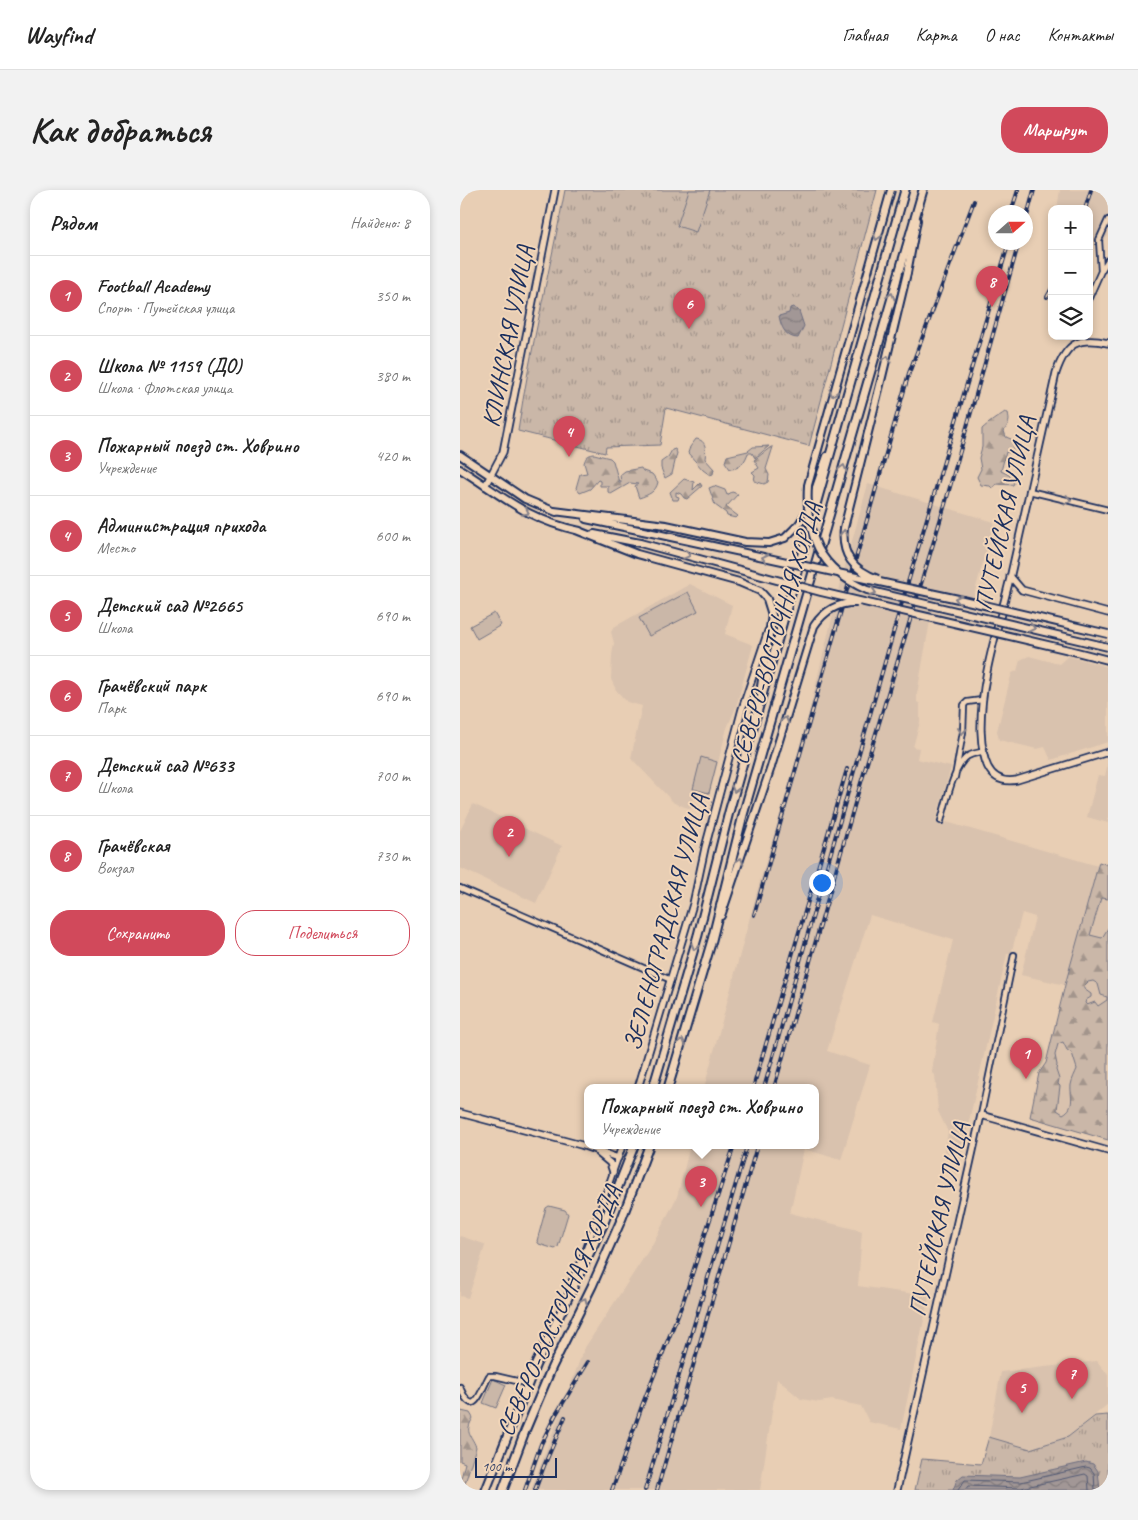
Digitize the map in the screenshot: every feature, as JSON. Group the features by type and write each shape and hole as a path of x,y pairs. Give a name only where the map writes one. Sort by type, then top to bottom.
{"main road":[{"path":"891,190 808,485 808,517 816,542 822,554 838,572 847,580 868,590 1108,647"},
{"name":"СЕВЕРО-ВОСТОЧНАЯ ХОРДА","path":"654,1084 698,935 729,812 905,190"},
{"path":"898,586 870,576 858,568 846,553 843,535 845,520 895,326 923,190"},
{"name":"СЕВЕРО-ВОСТОЧНАЯ ХОРДА","path":"669,1084 712,940 743,815 923,190"},
{"path":"554,511 676,527 751,543 764,544 775,542 785,538 796,528 810,505 842,413"},
{"path":"460,455 509,489 535,504 554,511 1108,634"},
{"path":"460,468 526,513 540,519 576,530 637,554 739,582 755,588 764,595 771,610 771,622 760,692 749,742"},
{"path":"576,530 640,543 802,588 1108,660"},
{"path":"712,940 758,809 814,626 823,615 838,606 850,603 886,607"},
{"name":"СЕВЕРО-ВОСТОЧНАЯ ХОРДА","path":"486,1490 536,1364 602,1225 633,1149"},
{"name":"СЕВЕРО-ВОСТОЧНАЯ ХОРДА","path":"503,1490 552,1367 592,1286 622,1218 648,1149"}],"street":[{"name":"КЛИНСКАЯ УЛИЦА","path":"485,486 503,452 556,190"},
{"path":"1101,271 1100,240 1108,220"},
{"path":"1090,295 1108,260"},
{"name":"ПУТЕЙСКАЯ УЛИЦА","path":"1108,343 1076,340 1064,354 1056,374 987,670 982,700 981,733 987,766 999,780 1004,782 1017,780 1108,752"},
{"path":"1029,491 1108,510"},
{"path":"1010,576 1022,590 1108,613"},
{"name":"ЗЕЛЕНОГРАДСКАЯ УЛИЦА","path":"639,1084 693,904 707,839 742,709 771,622"},
{"path":"941,821 955,777 963,732 964,705 968,702 982,700"},
{"path":"955,777 967,757 984,751"},
{"path":"460,888 671,980"},
{"name":"ПУТЕЙСКАЯ УЛИЦА","path":"897,1490 981,1115 1014,955"},
{"path":"460,1113 584,1147"},
{"path":"981,1115 1108,1151"},
{"path":"590,1149 618,1158"},
{"path":"460,1387 468,1402 472,1402 479,1399 490,1376 518,1382 524,1381 586,1248 621,1149"},
{"path":"594,1150 610,1164 613,1172"}],"shaded area":[{"path":"1060,190 1108,190 1108,236 1104,240 1093,241 1093,205 1058,205"},
{"path":"868,484 994,522 972,602 935,593 917,694 917,702 920,704 920,722 913,747 919,748 917,759 951,767 936,819 1098,866 1099,862 1108,865 1108,1140 1030,1117 1039,1073 1046,1063 1065,985 1021,975 1035,917 1022,913 1011,954 1007,954 957,1174 952,1173 947,1167 945,1150 948,1132 938,1111 935,1075 932,1072 939,1024 933,1022 953,940 870,915 827,1051 870,1065 841,1160 804,1149 819,1149 819,1084 705,1084 757,891 800,748 845,566"},
{"path":"690,584 732,605 725,634 753,645 736,707 727,728 709,797 695,793 691,809 674,803 631,758 642,706 627,702 616,690 611,679 614,643 611,632 614,627"},
{"path":"1029,656 1059,664 1068,656 1108,667 1108,742 1051,760 1045,747 1037,749 999,740 997,731 1012,673 1017,671 1020,660"},
{"path":"1108,763 1108,823 1087,817 1098,775 1105,776"},
{"path":"473,804 562,846 536,903 460,868 460,831"},
{"path":"689,1149 804,1149 790,1213 862,1231 858,1286 929,1296 901,1429 869,1422 861,1406 832,1400 819,1402 801,1399 777,1379 760,1490 531,1490 584,1349 652,1245 677,1197"},
{"path":"460,1236 485,1246 468,1298 460,1296"},
{"path":"1097,1361 1108,1375 1108,1404 1068,1437 1030,1449 989,1437 1001,1372"}],"green space":[{"path":"565,190 877,190 809,446 666,408 660,445 606,447 605,453 518,431 528,370"},
{"path":"689,190 710,190 696,232 677,226"},
{"path":"1005,412 1008,413 1009,418 1004,431 1006,437 1022,447 1022,450 1019,455 1006,452 1001,471 1009,475 1014,483 1013,485 997,484 992,488 981,485 977,477 981,469 979,458 982,447 982,429"},
{"path":"696,439 704,444 705,459 714,469 713,474 710,475 703,470 688,453"},
{"path":"769,446 755,458 752,453 748,453 744,462 737,468 730,469 725,462 727,456 748,451 753,447"},
{"path":"773,447 766,469 769,475 768,482 764,484 754,481 755,475 752,472 759,468 754,460"},
{"path":"675,449 677,453 672,474 665,478 661,462"},
{"path":"594,454 610,458 613,461 619,482 621,482 620,475 625,471 641,468 643,471 652,474 658,482 657,485 651,493 639,498 635,486 638,484 630,483 611,494 608,492 608,486 600,486 600,481 598,480 590,489 580,493 576,488 580,474 587,473 584,463 588,456"},
{"path":"684,479 694,482 693,490 700,483 702,486 687,499 676,492 676,496 679,497 678,500 673,500 670,492"},
{"path":"714,486 725,490 727,495 732,492 738,494 726,507 738,516 736,518 727,516 726,513 715,505 709,488"},
{"path":"688,592 698,611 649,636 639,618"},
{"path":"494,613 501,625 477,639 470,626"},
{"path":"701,757 717,762 709,793 693,789"},
{"path":"1099,862 1108,865 1108,899 1101,898 1090,935 1102,938 1108,928 1108,1140 1030,1117 1039,1073 1046,1063 1065,985","holes":["1093,981 1098,984 1101,995 1107,997 1107,1000 1098,1006 1095,1002 1087,1005 1085,1003 1091,997 1091,994 1084,989 1084,986 1088,982","1063,1042 1067,1050 1072,1053 1077,1069 1071,1085 1071,1105 1063,1114 1057,1110 1060,1086 1058,1084 1059,1079 1055,1055 1058,1044"]},
{"path":"549,1206 565,1210 568,1214 558,1247 555,1249 539,1244 537,1241 546,1208"},
{"path":"493,1379 506,1385 496,1408 483,1403"},
{"path":"461,1411 470,1413 473,1418 469,1430 476,1447 463,1490 460,1490 465,1463 460,1461"},
{"path":"1108,1415 1108,1490 915,1490 922,1459 981,1464 989,1437 1030,1449 1068,1437 1095,1416"}],"water":[{"path":"793,307 799,311 804,326 798,338 787,334 779,316 789,313 790,308"},
{"path":"1086,1462 1093,1464 1098,1471 1100,1490 953,1490 957,1480 963,1475 1020,1477"}],"railway":[{"path":"1013,205 1018,190"},
{"path":"1030,205 1034,190"},
{"path":"1086,205 1091,190"},
{"path":"754,915 909,373 974,201"},
{"path":"765,1084 898,616 1007,250"},
{"path":"775,1084 857,796 946,501 1017,250"},
{"path":"754,1084 847,769"},
{"path":"612,1490 643,1403 683,1302 733,1149"},
{"path":"645,1490 746,1149"},
{"path":"657,1490 756,1149"},
{"path":"525,1490 541,1444 555,1416 588,1362"},
{"path":"535,1490 565,1417"}],"place":[{"name":"Грачёвская","path":"992,307"},
{"name":"Грачёвский парк","path":"689,329"},
{"name":"Администрация прихода","path":"569,457"},
{"name":"Школа № 1159 (ДО)","path":"509,857"},
{"name":"Football Academy","path":"1026,1079"},
{"name":"Пожарный поезд ст. Ховрино","path":"701,1207"},
{"name":"Детский сад №633","path":"1072,1399"},
{"name":"Детский сад №2665","path":"1022,1413"}]}
